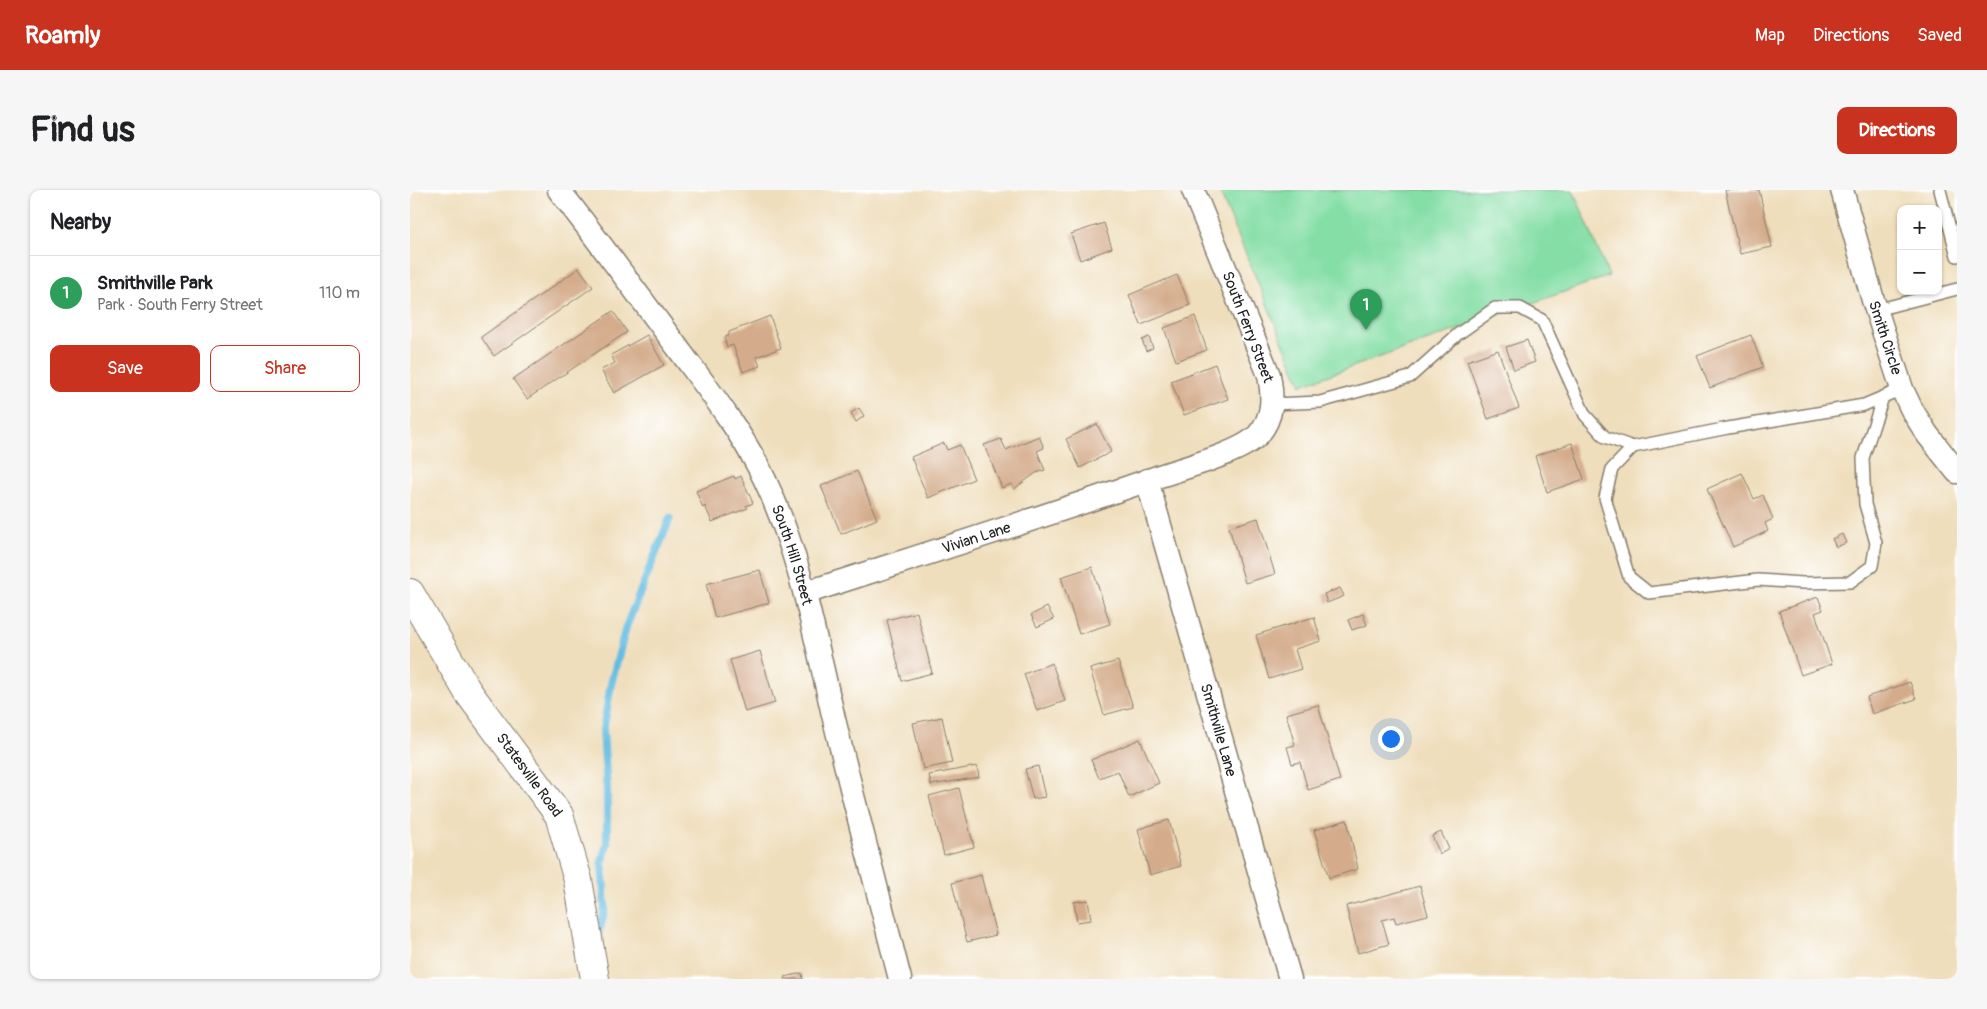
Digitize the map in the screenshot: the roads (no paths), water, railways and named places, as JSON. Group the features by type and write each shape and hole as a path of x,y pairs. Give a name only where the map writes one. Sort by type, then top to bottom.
{"main road":[{"name":"Statesville Road","path":"410,593 468,692 559,815 578,880 595,979"}],"street":[{"name":"South Hill Street","path":"559,190 738,430 760,469 778,509 791,544 805,593 847,773 900,979"},
{"name":"South Ferry Street","path":"1147,480 1243,447 1257,436 1265,426 1272,404 1273,394 1269,375 1193,190"},
{"name":"Smith Circle","path":"1842,190 1876,310 1892,393 1912,410 1927,434 1957,472"},
{"name":"Vivian Lane","path":"805,593 1147,480"},
{"name":"Smithville Lane","path":"1147,480 1290,979"}],"lane":[{"path":"1940,190 1957,256"},
{"path":"1876,310 1957,289"},
{"path":"1272,404 1320,402 1410,377 1458,334 1495,308 1520,308 1542,320 1585,415 1605,437 1633,447 1728,428 1864,405 1892,393"},
{"path":"1633,447 1612,469 1605,498 1629,577 1648,593 1758,580 1803,583 1850,582 1872,566 1876,543 1865,504 1863,458 1892,393"}],"waterway":[{"path":"598,936 605,908 602,862 607,844 607,790 603,731 611,684 626,627 670,518"}],"place":[{"name":"Smithville Park","path":"1366,330"}]}
